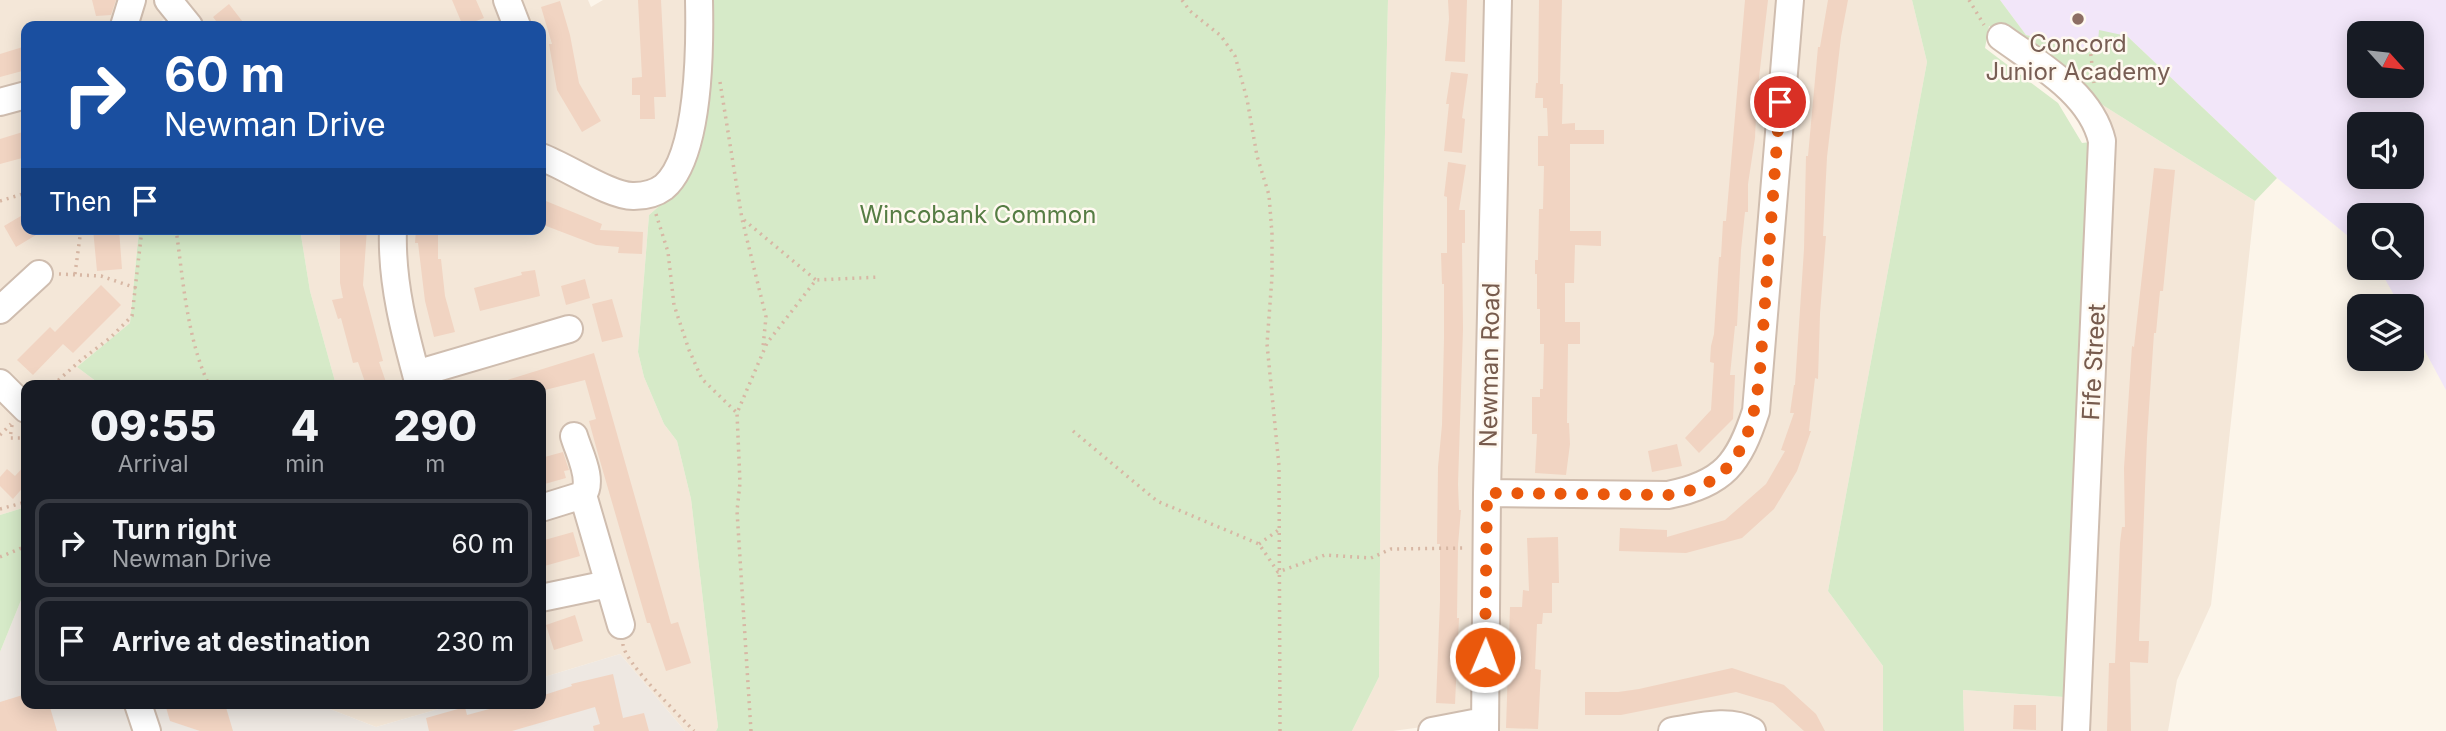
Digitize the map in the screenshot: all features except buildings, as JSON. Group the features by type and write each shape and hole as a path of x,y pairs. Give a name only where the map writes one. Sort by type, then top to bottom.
{"street":[{"path":"126,21 132,0"},
{"path":"168,0 185,21"},
{"path":"507,0 514,21"},
{"path":"546,158 612,191 632,197 651,194 664,186 676,172 685,151 692,121 698,57 699,0"},
{"name":"Newman Road","path":"1484,726 1498,0"},
{"path":"1487,493 1668,495 1695,489 1716,478 1734,462 1747,438 1756,411 1790,0"},
{"name":"Fife Street","path":"2001,37 2058,79 2082,103 2099,128 2102,141 2076,731"},
{"path":"0,102 21,96"},
{"path":"393,235 395,289 417,379 569,329"},
{"path":"0,310 39,274"},
{"path":"0,383 19,416"},
{"path":"546,506 583,495 587,489 588,482 573,436"},
{"path":"583,495 621,625"},
{"path":"546,597 608,584"},
{"path":"140,709 147,731"},
{"path":"1672,731 1728,724 1752,731"},
{"path":"1433,731 1484,726"}],"path":[{"path":"1182,0 1221,36 1235,55 1247,99 1257,156 1269,195 1272,277 1267,344 1279,466 1280,731"},
{"path":"698,57 715,66 719,75 742,219 766,317 762,352"},
{"path":"651,194 668,252 674,305 688,350 702,379 737,412"},
{"path":"0,201 21,195"},
{"path":"742,219 816,280 880,277"},
{"path":"75,274 80,235"},
{"path":"58,380 110,338 132,316 141,235"},
{"path":"177,235 186,300 202,371 206,380"},
{"path":"39,274 101,276 136,288"},
{"path":"751,731 737,511 740,483 737,412 767,343 816,280"},
{"path":"19,416 10,438 21,438"},
{"path":"1073,430 1157,501 1259,544 1278,572"},
{"path":"0,509 21,503"},
{"path":"1259,544 1280,529"},
{"path":"0,557 21,548"},
{"path":"1278,572 1325,555 1371,558 1391,549 1486,548"},
{"path":"621,625 623,651 694,731"}],"shaded area":[{"path":"0,0 588,0 591,7 603,0 706,0 692,165 681,187 649,215 638,352 644,377 664,424 677,441 691,499 718,727 716,731 685,731 620,654 546,676 546,380 335,380 310,291 301,235 546,235 546,21 169,21 166,18 161,21 21,21 21,235 138,235 130,323 77,367 94,380 21,380 21,509 0,515"},
{"path":"1388,0 1912,0 1927,62 1828,591 1883,666 1883,731 1475,731 1473,720 1393,731 1352,731 1379,677"},
{"path":"2000,0 2446,0 2446,390 2424,349 2424,294 2393,294 2386,280 2424,280 2424,203 2347,203 2347,235 2277,178 2127,36 2098,52 2026,35"},
{"path":"2101,104 2255,201 2211,605 2177,680 2168,731 1964,731 1963,690 2064,697"},
{"path":"21,600 21,709 330,709 376,727 439,709 546,709 546,676 620,654 685,731 0,731 0,652"},
{"path":"330,709 439,709 376,727"}],"green space":[{"name":"Wincobank Common","path":"706,0 1388,0 1379,677 1352,731 716,731 718,727 691,499 677,441 664,424 644,377 638,352 649,215 681,187 693,165"},
{"path":"1912,0 2000,0 2026,35 2097,52 2099,30 2127,36 2277,178 2255,201 2101,104 1989,26 1985,48 2058,103 2082,143 2099,141 2064,697 1963,690 1964,731 1883,731 1883,666 1828,591 1927,62"},
{"path":"138,235 301,235 310,291 335,380 94,380 77,367 130,323"},
{"path":"21,509 21,600 0,652 0,515"}],"place":[{"name":"Concord Junior Academy","path":"2078,19"}],"route":[{"path":"1485,657 1487,493 1668,495 1695,489 1716,478 1734,462 1747,438 1756,411 1780,102"}]}
